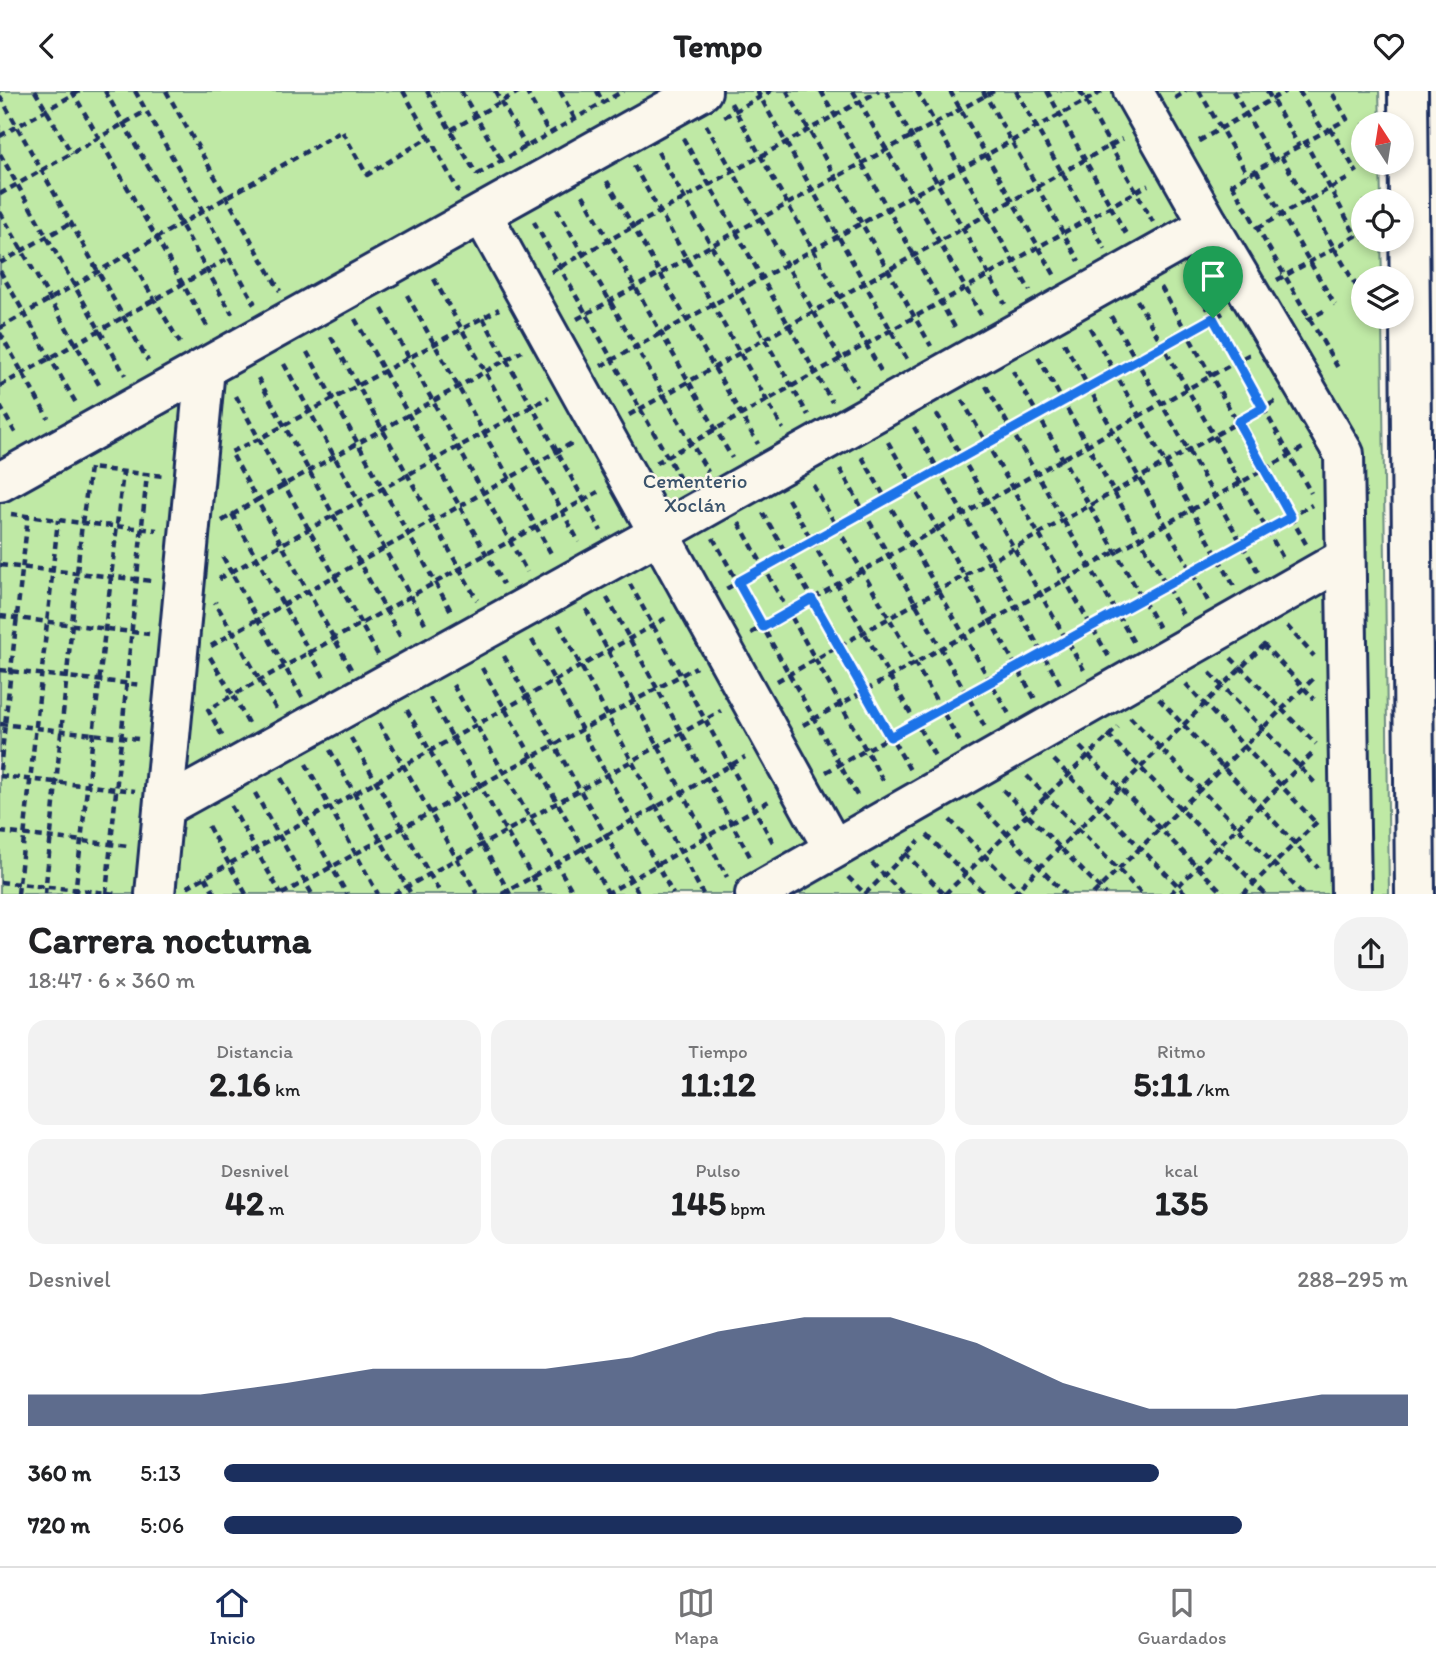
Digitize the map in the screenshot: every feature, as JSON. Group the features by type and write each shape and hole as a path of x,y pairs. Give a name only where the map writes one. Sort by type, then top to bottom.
{"street":[{"path":"1133,91 1343,454 1328,555 1347,645 1341,875"},
{"path":"1408,91 1425,705 1415,894"},
{"path":"0,482 193,346 301,335 478,216 550,177 711,102"},
{"path":"478,216 846,857"},
{"path":"153,799 660,533 1209,225"},
{"path":"168,892 153,799 193,346"},
{"path":"747,881 846,857 1328,555"}],"path":[{"path":"35,91 72,154"},
{"path":"0,136 80,91"},
{"path":"105,91 232,314"},
{"path":"135,91 254,302 220,321"},
{"path":"166,91 227,198 454,617"},
{"path":"403,91 478,216"},
{"path":"427,91 477,175 502,161"},
{"path":"461,91 502,161 550,177 609,240 735,462"},
{"path":"495,91 550,177 583,254 710,476"},
{"path":"451,130 520,91"},
{"path":"526,91 549,133 550,177"},
{"path":"560,91 575,119"},
{"path":"597,91 603,103"},
{"path":"549,133 623,91"},
{"path":"757,91 910,364"},
{"path":"787,91 933,351"},
{"path":"821,91 959,336"},
{"path":"853,91 984,322"},
{"path":"543,277 879,91"},
{"path":"886,91 1008,309"},
{"path":"917,91 1033,295"},
{"path":"950,91 1058,281"},
{"path":"569,323 960,110 984,93 993,91"},
{"path":"1016,91 1107,253"},
{"path":"1047,91 1130,241"},
{"path":"1080,91 1156,227"},
{"path":"596,369 1103,91"},
{"path":"1170,101 1186,91"},
{"path":"1199,91 1248,175"},
{"path":"1233,91 1274,160"},
{"path":"1267,91 1299,146"},
{"path":"1194,143 1286,91"},
{"path":"1299,91 1324,132"},
{"path":"1223,189 1347,119 1331,91"},
{"path":"73,93 208,327 193,346 169,349"},
{"path":"984,93 1082,268"},
{"path":"0,96 148,361"},
{"path":"711,102 761,156 885,378"},
{"path":"711,102 733,171 860,392"},
{"path":"0,194 146,111"},
{"path":"677,128 835,406"},
{"path":"1330,128 1351,163"},
{"path":"0,328 342,131 367,175 429,137"},
{"path":"628,416 1129,136"},
{"path":"653,142 811,419"},
{"path":"1273,283 1356,236 1305,142"},
{"path":"0,154 125,375"},
{"path":"628,156 785,433"},
{"path":"1281,156 1351,278"},
{"path":"1255,170 1335,305"},
{"path":"602,171 760,448"},
{"path":"1257,228 1351,177"},
{"path":"655,463 1154,181"},
{"path":"1232,184 1338,368"},
{"path":"0,212 101,388"},
{"path":"528,213 686,489"},
{"path":"0,263 71,223"},
{"path":"128,255 154,300 193,346"},
{"path":"0,386 229,258"},
{"path":"822,775 1317,503 1184,269"},
{"path":"0,271 76,403"},
{"path":"434,279 581,546"},
{"path":"1159,283 1291,517 1328,555"},
{"path":"407,295 555,561"},
{"path":"1135,296 1286,565"},
{"path":"352,672 231,452 509,303"},
{"path":"382,309 529,575"},
{"path":"719,593 1225,311"},
{"path":"1109,312 1262,578"},
{"path":"482,318 603,534"},
{"path":"357,323 505,588"},
{"path":"1087,324 1238,592"},
{"path":"0,333 48,418"},
{"path":"331,337 479,603"},
{"path":"1062,339 1211,607"},
{"path":"216,524 532,345"},
{"path":"744,637 1253,352"},
{"path":"1036,353 1186,621"},
{"path":"92,393 159,355"},
{"path":"284,364 429,630"},
{"path":"1010,367 1163,634"},
{"path":"258,378 404,644"},
{"path":"984,382 1137,648"},
{"path":"234,392 379,658"},
{"path":"214,582 559,392"},
{"path":"960,396 1112,662"},
{"path":"66,408 84,398"},
{"path":"771,685 1279,399"},
{"path":"0,406 17,436"},
{"path":"935,410 1087,676"},
{"path":"38,424 57,413"},
{"path":"911,424 1063,689"},
{"path":"8,441 27,430"},
{"path":"251,728 206,650 584,437"},
{"path":"886,439 1037,704"},
{"path":"796,729 1306,446"},
{"path":"860,453 1012,718"},
{"path":"838,465 989,734"},
{"path":"45,894 82,523 90,468 166,477"},
{"path":"76,892 122,472"},
{"path":"106,893 147,474"},
{"path":"810,481 964,748"},
{"path":"226,743 208,710 602,490"},
{"path":"786,495 938,762"},
{"path":"761,510 913,776"},
{"path":"0,513 170,531"},
{"path":"232,514 328,686"},
{"path":"0,770 28,516"},
{"path":"18,894 58,520"},
{"path":"738,522 889,790"},
{"path":"713,537 863,805"},
{"path":"219,551 303,700"},
{"path":"0,565 164,582"},
{"path":"627,577 777,849"},
{"path":"603,591 731,823 747,881"},
{"path":"213,598 279,713"},
{"path":"583,602 706,837 747,881"},
{"path":"168,892 229,865 672,615"},
{"path":"0,616 159,635"},
{"path":"555,618 703,894"},
{"path":"1278,631 1291,618"},
{"path":"528,633 673,894"},
{"path":"1170,894 1344,723 1303,688 1255,635"},
{"path":"945,816 1017,893 1039,867 1271,638"},
{"path":"1093,894 1347,645"},
{"path":"500,649 639,894"},
{"path":"1226,652 1320,747"},
{"path":"478,661 608,894 774,799"},
{"path":"229,803 281,894 699,665"},
{"path":"1203,665 1300,766 1342,797 1244,894"},
{"path":"0,670 153,686"},
{"path":"449,678 574,894"},
{"path":"1180,678 1316,823 1341,875"},
{"path":"426,691 542,894"},
{"path":"1154,693 1295,843 1341,875"},
{"path":"403,704 509,892"},
{"path":"394,894 724,709"},
{"path":"899,847 944,894 1137,709"},
{"path":"1123,710 1303,894"},
{"path":"385,714 376,719 477,894"},
{"path":"3,724 147,740"},
{"path":"358,729 349,734 441,894"},
{"path":"1103,730 1265,894"},
{"path":"1072,739 1224,894"},
{"path":"328,746 411,894"},
{"path":"1047,753 1186,894"},
{"path":"502,894 749,755"},
{"path":"296,765 304,760 378,894"},
{"path":"1019,768 1142,894"},
{"path":"271,779 288,769"},
{"path":"279,774 347,894"},
{"path":"0,776 116,789 153,799"},
{"path":"995,782 1106,894"},
{"path":"245,793 253,789 312,894"},
{"path":"970,796 1065,894"},
{"path":"220,807 237,798"},
{"path":"203,817 246,894"},
{"path":"846,857 865,894 935,825"},
{"path":"0,832 135,847"},
{"path":"926,834 985,894"},
{"path":"846,857 884,875 903,894"},
{"path":"205,877 215,894"},
{"path":"0,882 76,892 117,894"}],"green space":[{"name":"Cementerio Xoclán","path":"0,91 1379,91 1380,112 1351,112 1351,175 1380,175 1381,189 1351,189 1351,252 1381,252 1382,266 1351,266 1351,329 1382,329 1389,894 0,894"}],"route":[{"path":"1213,318 1263,408 1238,422 1291,517 890,737 812,599 763,627 738,582 1213,318"}]}
